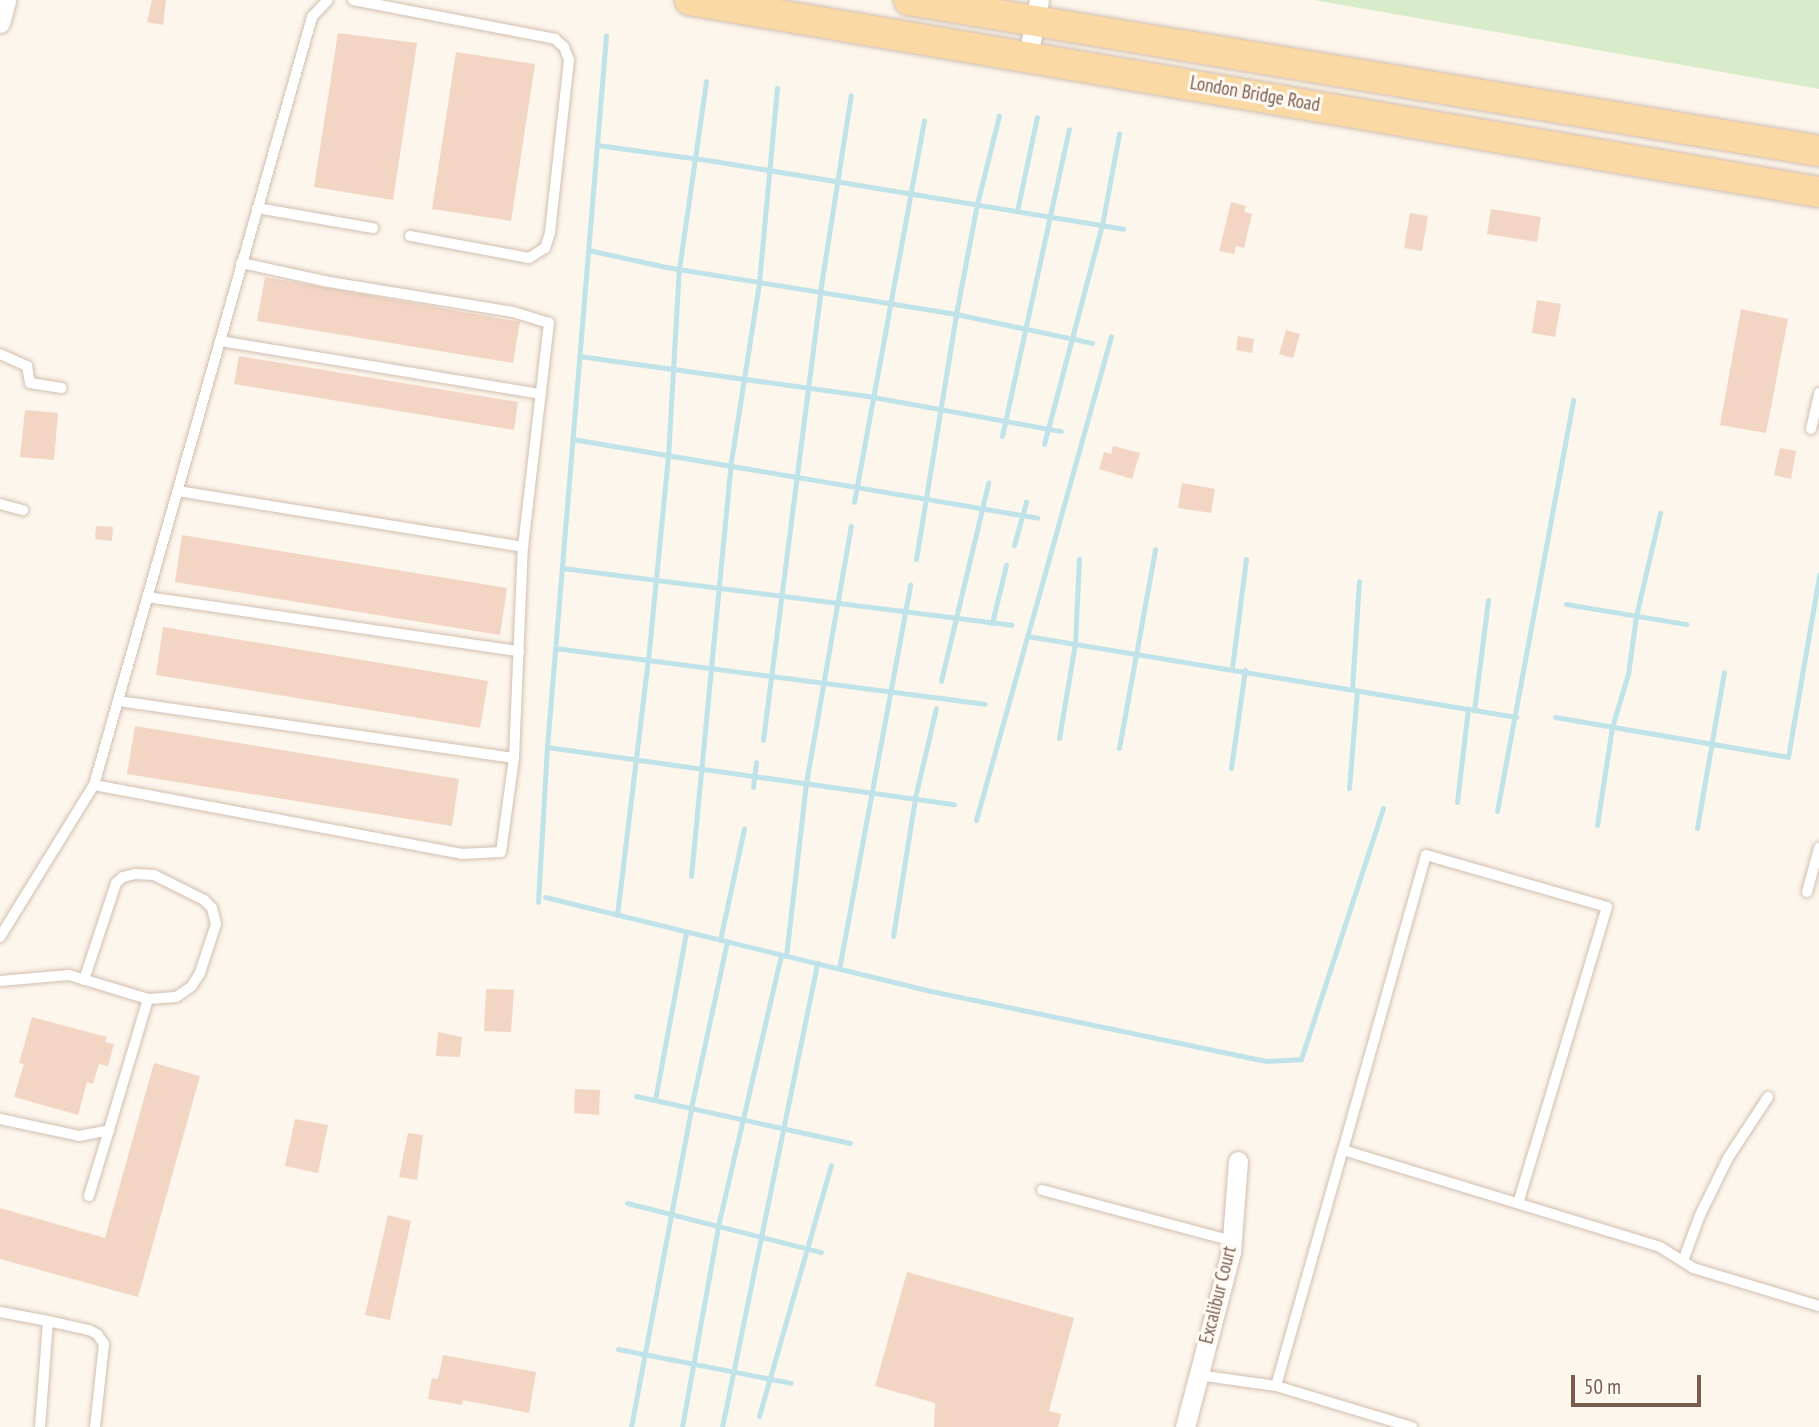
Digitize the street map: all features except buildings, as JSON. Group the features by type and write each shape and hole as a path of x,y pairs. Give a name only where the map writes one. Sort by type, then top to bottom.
{"main road":[{"name":"London Bridge Road","path":"690,0 1028,55 1819,192"},
{"name":"London Bridge Road","path":"909,0 1037,10 1639,121 1819,150"},
{"path":"1633,160 1639,121"}],"street":[{"path":"0,23 6,0"},
{"path":"1028,55 1037,10"},
{"name":"Excalibur Court","path":"1185,1427 1232,1241 1238,1161"}],"lane":[{"path":"0,937 94,785 312,17 328,0"},
{"path":"354,0 555,39 564,47 569,60 551,233 545,248 529,258 410,236"},
{"path":"257,208 373,228"},
{"path":"94,785 461,854 502,852 514,758 523,547 549,323 513,312 329,282 241,263"},
{"path":"220,341 541,394"},
{"path":"0,354 27,366 30,383 62,388"},
{"path":"1811,429 1819,393"},
{"path":"177,491 523,547"},
{"path":"0,504 23,510"},
{"path":"147,597 519,651"},
{"path":"118,701 514,758"},
{"path":"1807,892 1819,848"},
{"path":"1276,1385 1426,855 1607,907 1518,1203"},
{"path":"0,981 60,975 148,999 176,997 192,986 200,972 216,924 212,908 204,900 154,875 135,874 123,877 116,883 84,980"},
{"path":"89,1196 148,999"},
{"path":"1683,1261 1700,1215 1728,1158 1768,1097"},
{"path":"0,1119 79,1136 109,1130"},
{"path":"1343,1150 1660,1247 1693,1268 1819,1306"},
{"path":"1042,1190 1232,1241"},
{"path":"0,1312 89,1330 97,1334 104,1344 94,1427"},
{"path":"40,1427 48,1321"},
{"path":"1198,1375 1276,1385 1412,1427"}],"green space":[{"path":"1314,0 1819,0 1819,89"}],"waterway":[{"path":"547,747 606,35"},
{"path":"617,915 648,660 668,457 679,269 706,81"},
{"path":"691,876 730,468 759,282 777,88"},
{"path":"763,740 820,292 851,95"},
{"path":"916,559 956,314 977,204 999,116"},
{"path":"1017,211 1037,117"},
{"path":"854,502 924,120"},
{"path":"1002,436 1069,129"},
{"path":"1044,444 1102,225 1119,134"},
{"path":"597,145 714,161 1123,229"},
{"path":"588,250 666,267 956,314 1092,343"},
{"path":"976,820 1111,336"},
{"path":"579,356 873,397 1061,431"},
{"path":"1497,811 1573,400"},
{"path":"572,439 1037,518"},
{"path":"941,681 988,483"},
{"path":"1014,545 1026,502"},
{"path":"1597,825 1612,727 1628,674 1636,616 1660,513"},
{"path":"786,956 806,783 851,526"},
{"path":"1119,748 1155,549"},
{"path":"1059,738 1075,643 1079,559"},
{"path":"1232,668 1246,559"},
{"path":"992,623 1006,565"},
{"path":"562,568 1011,625"},
{"path":"1555,717 1788,757 1819,575"},
{"path":"1352,689 1359,581"},
{"path":"839,969 910,585"},
{"path":"1474,710 1488,600"},
{"path":"1566,604 1686,624"},
{"path":"1027,636 1516,717"},
{"path":"555,648 984,704"},
{"path":"1231,768 1245,670"},
{"path":"1697,828 1724,672"},
{"path":"1349,788 1357,690"},
{"path":"893,936 915,798 936,708"},
{"path":"1457,802 1468,709"},
{"path":"538,902 547,747 954,804"},
{"path":"753,787 756,762"},
{"path":"545,897 931,991 1266,1061 1301,1059 1383,808"},
{"path":"720,940 744,829"},
{"path":"655,1100 686,932"},
{"path":"631,1427 691,1108 727,942"},
{"path":"682,1427 718,1226 781,955"},
{"path":"722,1427 817,963"},
{"path":"636,1096 850,1143"},
{"path":"759,1416 831,1165"},
{"path":"627,1203 821,1252"},
{"path":"618,1349 791,1383"}]}
